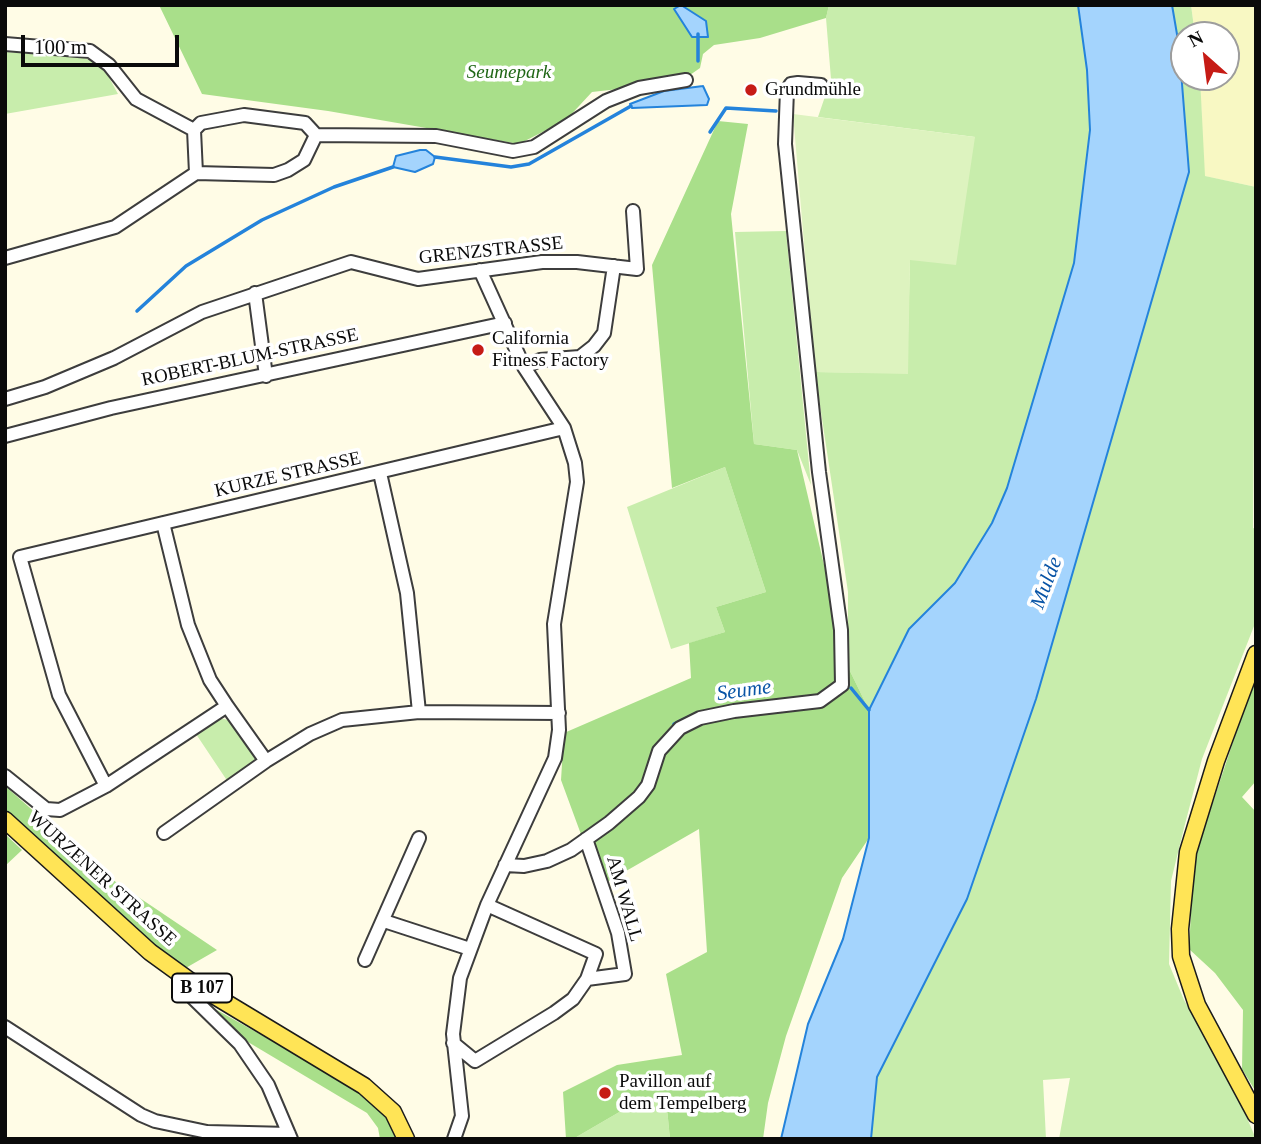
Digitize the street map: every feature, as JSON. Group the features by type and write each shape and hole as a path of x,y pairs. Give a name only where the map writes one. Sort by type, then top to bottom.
{"main road":[{"path":"1256,654 1216,761 1191,840 1181,894 1180,929 1181,956 1192,993 1256,1115"},
{"name":"WURZENER STRASSE","path":"5,820 106,915 190,981 365,1086 393,1112 407,1139"}],"street":[{"path":"5,44 90,51 109,65 136,99 194,130"},
{"path":"196,173 194,130 201,123 244,115 305,123 316,135 436,136 513,151 534,147 606,101 639,88 686,80"},
{"path":"505,865 524,866 547,861 586,839 639,797 648,785 659,751 680,727 700,718 734,711 820,701 842,685 841,630 819,472 785,144 787,90 790,84 821,85"},
{"path":"5,258 115,227 196,173 274,175 288,170 304,160 316,135"},
{"name":"GRENZSTRASSE","path":"5,399 83,372 184,320 255,293 351,262 418,279 542,262 637,269 633,211"},
{"path":"524,367 540,360 580,357 594,346 604,333 614,266"},
{"path":"454,1139 462,1116 453,1043 454,1006 470,949 487,905 552,770 558,746 554,624 577,482 575,463 564,428 524,367 480,270"},
{"path":"255,293 266,376"},
{"name":"ROBERT-BLUM-STRASSE","path":"5,436 111,408 505,323"},
{"name":"KURZE STRASSE","path":"106,786 59,695 20,557 380,474 564,428"},
{"path":"380,474 407,593 419,712"},
{"path":"163,523 188,625 210,680 266,761"},
{"path":"5,776 46,809 60,810 106,786 227,706"},
{"path":"164,833 266,761 310,734 342,720 419,712 559,713"},
{"path":"365,960 419,838"},
{"name":"AM WALL","path":"586,839 618,933 625,974 587,979"},
{"path":"453,1043 471,1060 478,1059 573,999 587,979 596,954 585,946 487,905"},
{"path":"384,921 470,949"},
{"path":"5,1027 141,1115 207,1135 290,1137 268,1085 240,1045 193,998 190,981"}],"green space":[{"name":"Seumepark","path":"159,5 829,5 826,18 760,38 714,45 703,54 700,68 680,82 592,92 566,120 519,144 328,111 202,94"},
{"path":"829,5 1078,5 1087,70 1090,130 1074,264 1007,488 992,523 955,583 909,629 869,710 848,667 848,592 815,372 907,373 910,259 975,137 818,117 831,79 826,18"},
{"path":"1172,5 1191,5 1193,21 1175,21"},
{"path":"1191,5 1256,5 1256,187 1204,176 1201,91 1240,91 1240,21 1193,21"},
{"path":"5,52 78,56 92,61 105,70 118,94 5,114"},
{"path":"1183,91 1201,91 1205,176 1256,187 1253,528 1256,529 1256,621 1202,759 1184,828 1171,881 1169,964 1184,1000 1229,1076 1256,1139 1059,1139 1070,1078 1043,1080 1046,1139 871,1139 877,1077 967,899 1036,699 1189,172"},
{"path":"793,114 975,137 956,265 910,260 908,374 815,372"},
{"path":"718,121 748,124 731,214 754,444 797,450 848,667 869,710 869,838 842,878 786,1036 768,1103 763,1139 670,1139 666,1098 640,1100 573,1139 566,1139 563,1092 617,1065 682,1055 666,974 707,952 699,829 600,886 561,780 564,733 691,678 689,643 725,632 716,607 766,592 725,467 672,488 652,265"},
{"path":"786,231 811,485 797,450 754,444 735,232"},
{"path":"725,467 766,592 716,607 725,632 671,649 627,507"},
{"path":"1256,673 1256,781 1242,797 1256,812 1256,1092 1242,1069 1243,1010 1215,973 1189,949 1194,859"},
{"path":"220,718 232,721 255,759 253,765 228,782 196,734"},
{"path":"5,786 110,878 217,950 184,969 153,947 5,811"},
{"path":"5,834 22,850 5,866"},
{"path":"208,1005 361,1091 390,1117 399,1139 380,1139 378,1128 367,1113 248,1042"},
{"path":"666,1098 670,1139 573,1139 640,1100"}],"water":[{"path":"681,5 706,21 708,37 692,37 674,9"},
{"name":"Mulde","path":"1078,5 1172,5 1175,21 1170,21 1170,91 1183,91 1189,172 1036,699 967,899 877,1077 871,1139 781,1139 808,1024 843,939 869,838 869,710 909,629 955,583 992,523 1007,488 1074,263 1090,130 1087,70"},
{"path":"703,86 709,99 707,105 632,108 630,104 664,91"},
{"path":"426,150 435,157 433,164 415,172 393,167 396,156"}],"waterway":[{"path":"698,34 698,61"},
{"path":"435,157 511,167 529,164 631,106"},
{"path":"710,132 726,108 776,111"},
{"path":"137,311 186,266 262,220 334,187 393,167"},
{"name":"Seume","path":"851,688 869,710"},
{"name":"Seume","path":"674,724 697,713"}],"place":[{"name":"Grundmühle","path":"751,90"},
{"name":"California Fitness Factory","path":"478,350"},
{"name":"Pavillon auf dem Tempelberg","path":"605,1093"}]}
